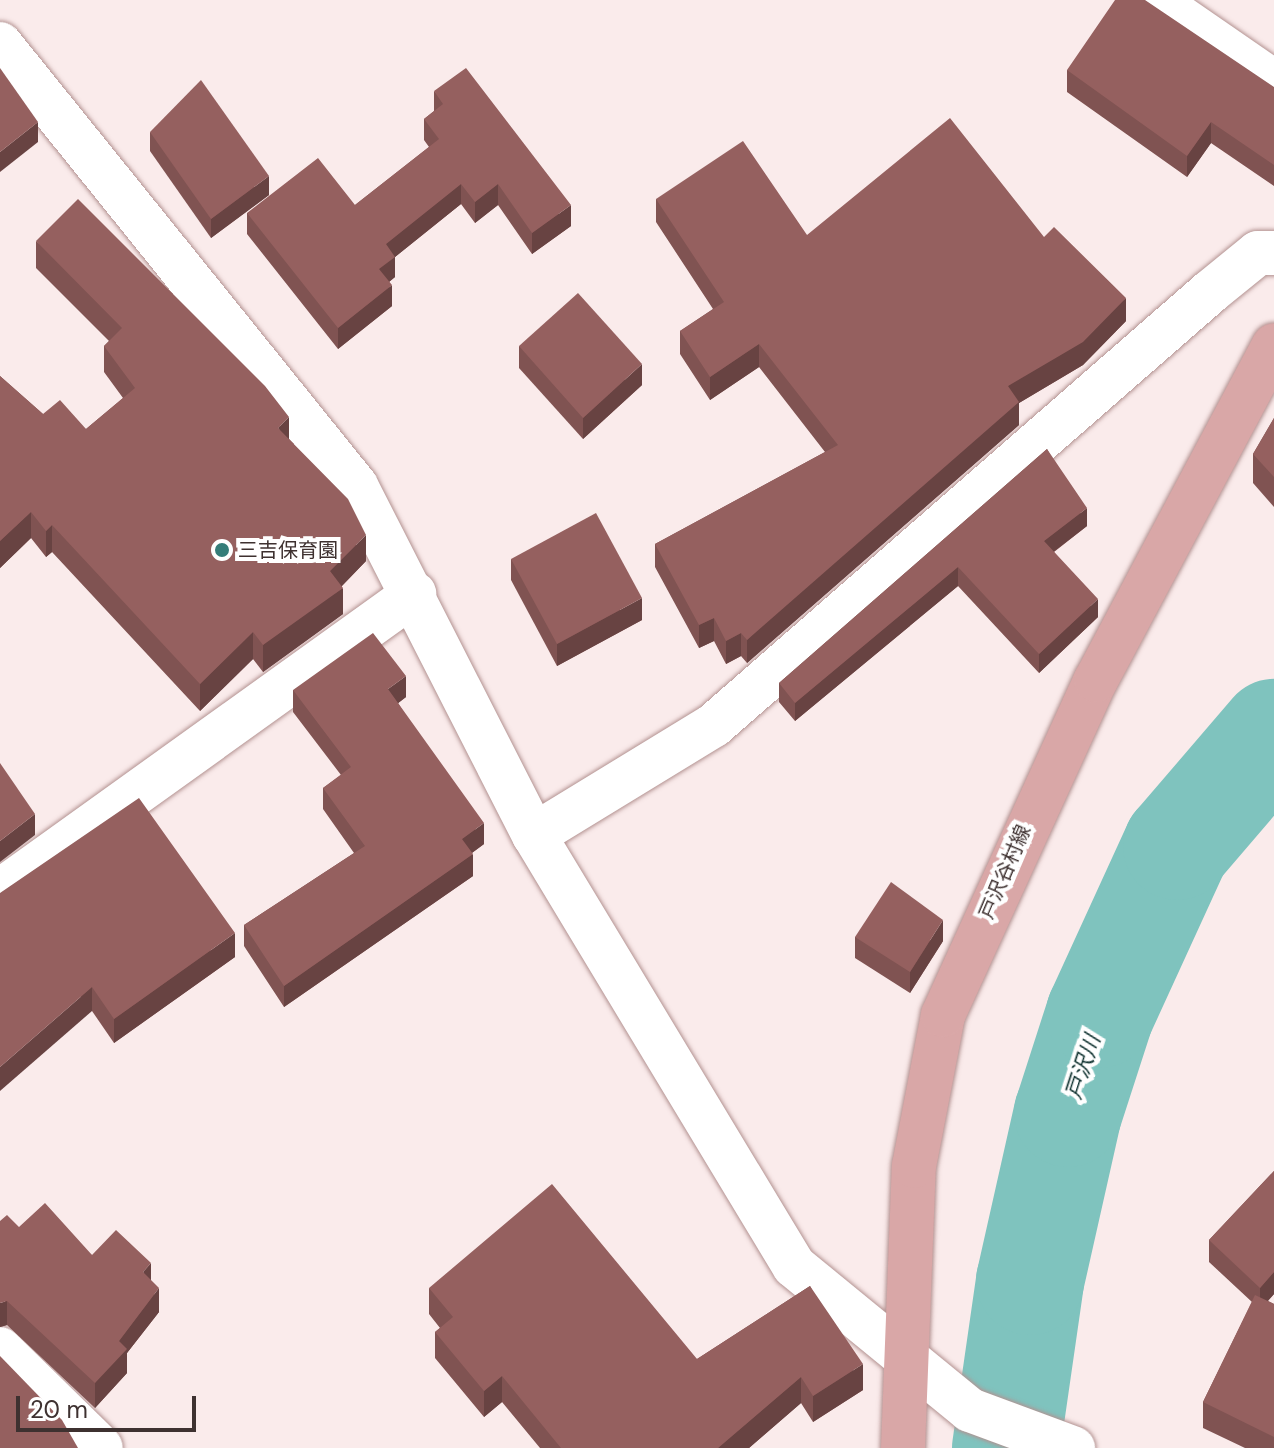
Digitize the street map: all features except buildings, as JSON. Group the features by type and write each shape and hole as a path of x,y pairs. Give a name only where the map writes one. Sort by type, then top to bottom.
{"main road":[{"name":"戸沢谷村線","path":"903,1448 903,1357 914,1166 943,1015 1089,693 1274,345"}],"street":[{"path":"1155,0 1274,82"},
{"path":"0,44 356,486 414,594 534,835 794,1266 970,1410 1073,1448"},
{"path":"534,835 714,725 1210,292 1258,253 1274,253"},
{"path":"0,891 414,594"},
{"path":"0,1349 101,1448"}],"waterway":[{"name":"戸沢川","path":"1006,1448 1030,1281 1068,1113 1100,1014 1177,846 1274,733"}],"place":[{"name":"三吉保育園","path":"222,550"}]}
